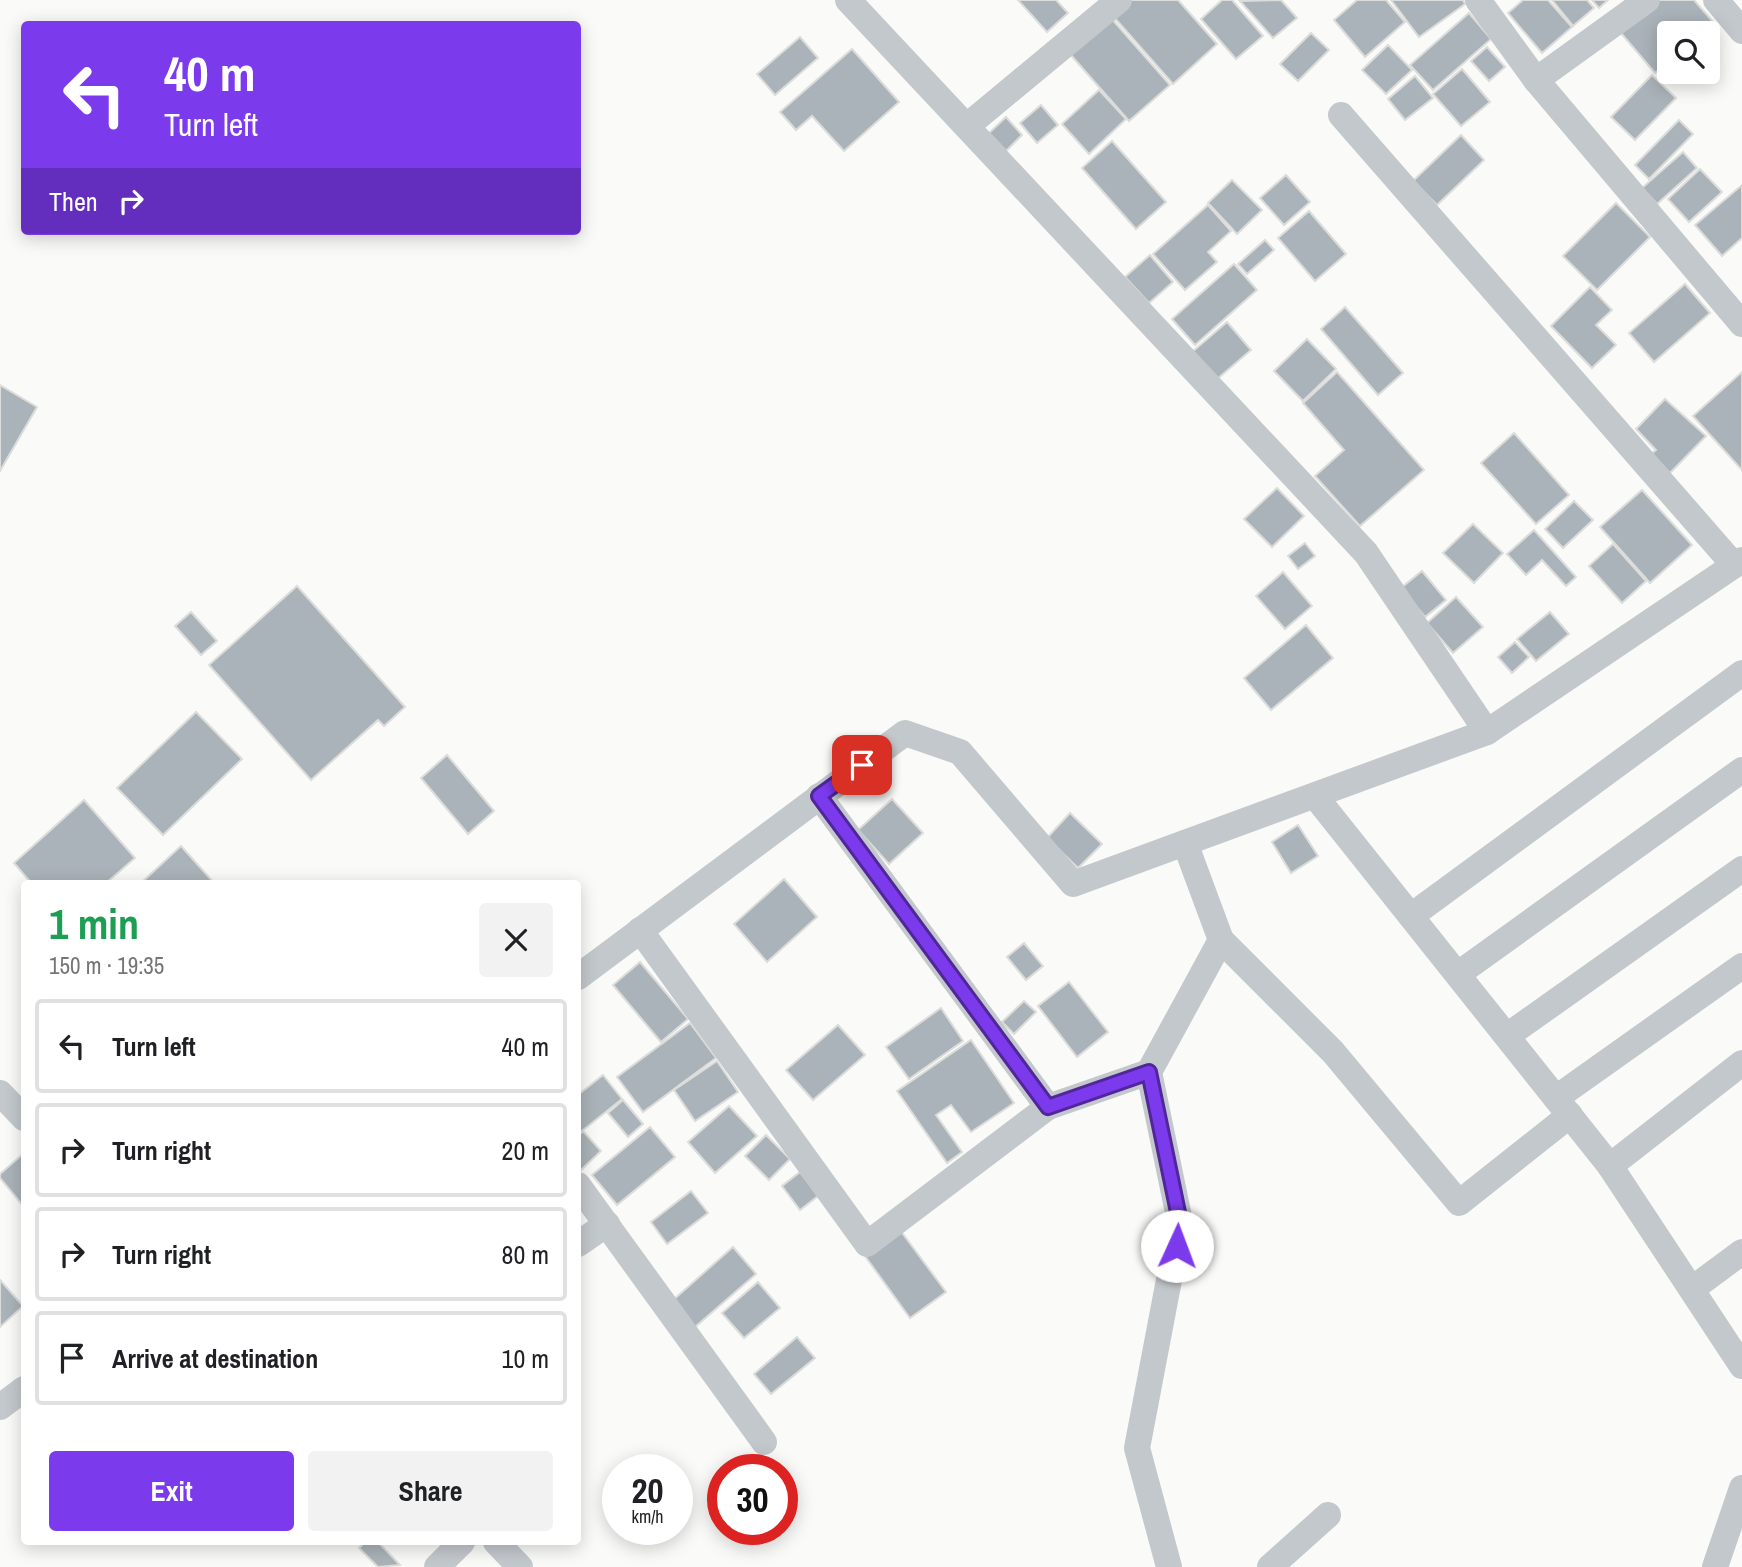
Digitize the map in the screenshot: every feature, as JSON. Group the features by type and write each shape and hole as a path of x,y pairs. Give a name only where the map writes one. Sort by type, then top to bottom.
{"street":[{"path":"848,0 1366,553 1487,732"},
{"path":"967,126 1119,0"},
{"path":"1478,0 1536,80 1742,324"},
{"path":"1536,80 1647,0"},
{"path":"1716,0 1742,31"},
{"path":"581,974 905,733 960,752 1073,884 1487,732 1738,563 1341,115"},
{"path":"1411,916 1742,673"},
{"path":"1458,974 1742,770"},
{"path":"819,796 1048,1107"},
{"path":"1315,796 1610,1166 1742,1366"},
{"path":"1185,843 1221,940 1334,1052 1459,1203 1563,1107 1742,966"},
{"path":"1507,1036 1742,869"},
{"path":"639,930 867,1244 1048,1107 1149,1072"},
{"path":"1169,1567 1137,1448 1180,1222 1149,1072 1221,940"},
{"path":"1610,1166 1742,1063"},
{"path":"0,1093 21,1115"},
{"path":"581,1189 764,1442"},
{"path":"581,1242 607,1224"},
{"path":"1692,1289 1742,1252"},
{"path":"0,1407 21,1391"},
{"path":"1715,1567 1742,1488"},
{"path":"1270,1567 1328,1515"},
{"path":"437,1567 459,1545"},
{"path":"499,1545 520,1567"}],"building":[{"path":"1018,0 1056,0 1068,13 1047,32"},
{"path":"1132,0 1178,0 1217,44 1173,84 1113,16"},
{"path":"1222,0 1232,0 1263,36 1236,59 1201,19"},
{"path":"1281,0 1297,18 1273,38 1240,1"},
{"path":"1357,0 1386,0 1405,22 1365,57 1334,20"},
{"path":"1391,0 1463,0 1465,4 1419,37"},
{"path":"1523,0 1548,0 1572,27 1542,53 1508,13"},
{"path":"1552,0 1587,0 1594,8 1573,26"},
{"path":"1592,0 1608,0 1599,8"},
{"path":"1659,0 1694,0 1712,21 1657,21 1655,73 1621,33"},
{"path":"1469,13 1491,39 1433,90 1410,65"},
{"path":"1111,18 1170,85 1129,121 1070,54"},
{"path":"1311,33 1329,50 1298,81 1280,64"},
{"path":"800,37 818,58 775,95 757,74"},
{"path":"1388,45 1412,70 1386,94 1362,70"},
{"path":"1487,47 1505,67 1489,81 1471,61"},
{"path":"852,49 899,102 844,151 812,116 796,130 780,112"},
{"path":"1462,69 1490,102 1461,126 1433,94"},
{"path":"1652,75 1657,84 1661,84 1676,98 1635,140 1611,117"},
{"path":"1415,76 1433,98 1405,120 1388,99"},
{"path":"1099,90 1126,119 1089,154 1062,124"},
{"path":"1041,105 1058,125 1037,143 1020,123"},
{"path":"1006,117 1022,135 1006,151 989,133"},
{"path":"1679,120 1693,134 1649,179 1635,165"},
{"path":"1461,135 1484,160 1437,205 1413,181"},
{"path":"1112,141 1166,202 1136,229 1082,168"},
{"path":"1683,152 1697,168 1657,204 1642,188"},
{"path":"1700,169 1722,192 1689,222 1668,199"},
{"path":"1286,175 1310,202 1284,225 1260,198"},
{"path":"1232,180 1262,210 1237,234 1208,203"},
{"path":"1742,185 1742,238 1722,256 1695,225"},
{"path":"1616,203 1650,237 1597,290 1563,256"},
{"path":"1208,205 1231,231 1208,252 1217,262 1185,290 1153,254"},
{"path":"1309,211 1346,254 1315,281 1278,238"},
{"path":"1265,240 1274,250 1247,274 1238,264"},
{"path":"1150,255 1173,282 1149,303 1125,277"},
{"path":"1234,264 1257,290 1195,345 1172,319"},
{"path":"1685,284 1710,313 1654,362 1629,333"},
{"path":"1590,287 1612,310 1596,325 1616,345 1592,368 1551,326"},
{"path":"1345,307 1403,373 1378,395 1321,329"},
{"path":"1227,322 1251,350 1216,380 1192,352"},
{"path":"1307,339 1336,369 1303,401 1274,371"},
{"path":"1337,372 1424,470 1360,526 1315,476 1344,450 1303,403"},
{"path":"1742,372 1742,470 1693,416"},
{"path":"0,385 37,407 0,471"},
{"path":"1665,399 1706,436 1670,473 1651,454 1656,450 1636,429"},
{"path":"1514,433 1569,495 1536,524 1481,463"},
{"path":"1277,488 1304,516 1272,547 1244,519"},
{"path":"1642,490 1692,545 1650,583 1600,527"},
{"path":"1574,501 1593,520 1563,548 1545,529"},
{"path":"1473,524 1503,553 1474,583 1443,553"},
{"path":"1534,530 1576,577 1566,586 1542,560 1526,575 1507,554"},
{"path":"1305,543 1315,556 1298,569 1288,556"},
{"path":"1613,544 1646,581 1622,603 1589,566"},
{"path":"1422,571 1446,600 1425,617 1401,588"},
{"path":"1283,572 1312,606 1285,629 1256,596"},
{"path":"297,586 405,707 384,726 378,720 311,780 209,665"},
{"path":"1456,597 1483,627 1453,653 1427,623"},
{"path":"191,612 217,641 201,655 175,626"},
{"path":"1550,612 1569,634 1536,661 1517,639"},
{"path":"1306,625 1333,658 1271,710 1244,678"},
{"path":"1515,642 1529,657 1512,673 1498,657"},
{"path":"196,712 242,759 163,835 117,788"},
{"path":"447,755 494,811 468,834 421,778"},
{"path":"892,799 923,833 889,864 858,830"},
{"path":"84,800 135,858 110,880 29,880 14,863"},
{"path":"1070,813 1102,844 1078,868 1047,838"},
{"path":"1298,825 1318,856 1291,873 1272,842"},
{"path":"181,846 211,880 144,880"},
{"path":"784,879 817,917 767,962 734,924"},
{"path":"1024,943 1043,966 1026,980 1007,957"},
{"path":"640,962 688,1019 661,1042 613,985"},
{"path":"1069,982 1108,1032 1077,1057 1038,1006"},
{"path":"1024,1001 1036,1012 1014,1034 1002,1022"},
{"path":"941,1008 963,1041 909,1079 886,1047"},
{"path":"690,1023 716,1058 643,1112 617,1077"},
{"path":"838,1025 865,1055 813,1100 786,1070"},
{"path":"971,1040 1014,1103 971,1132 951,1105 936,1115 962,1152 947,1163 897,1091"},
{"path":"717,1061 738,1092 695,1121 674,1090"},
{"path":"603,1075 622,1099 581,1132 581,1093"},
{"path":"623,1100 643,1124 628,1137 608,1113"},
{"path":"729,1106 757,1136 715,1173 688,1142"},
{"path":"650,1127 675,1157 617,1205 592,1175"},
{"path":"583,1131 601,1151 581,1170"},
{"path":"766,1135 790,1159 769,1180 745,1156"},
{"path":"21,1156 21,1203 0,1178 0,1174"},
{"path":"800,1172 818,1196 800,1210 782,1186"},
{"path":"691,1191 708,1213 667,1244 651,1222"},
{"path":"900,1230 946,1292 910,1318 865,1256"},
{"path":"733,1247 756,1274 695,1327 672,1301"},
{"path":"0,1280 21,1304 21,1308 0,1327"},
{"path":"758,1282 780,1308 744,1338 722,1313"},
{"path":"797,1337 815,1358 771,1394 754,1374"},
{"path":"362,1545 381,1545 400,1565 378,1567 359,1548"}],"route":[{"path":"862,765 819,796 1048,1107 1149,1072 1180,1222 1177,1246"}]}
